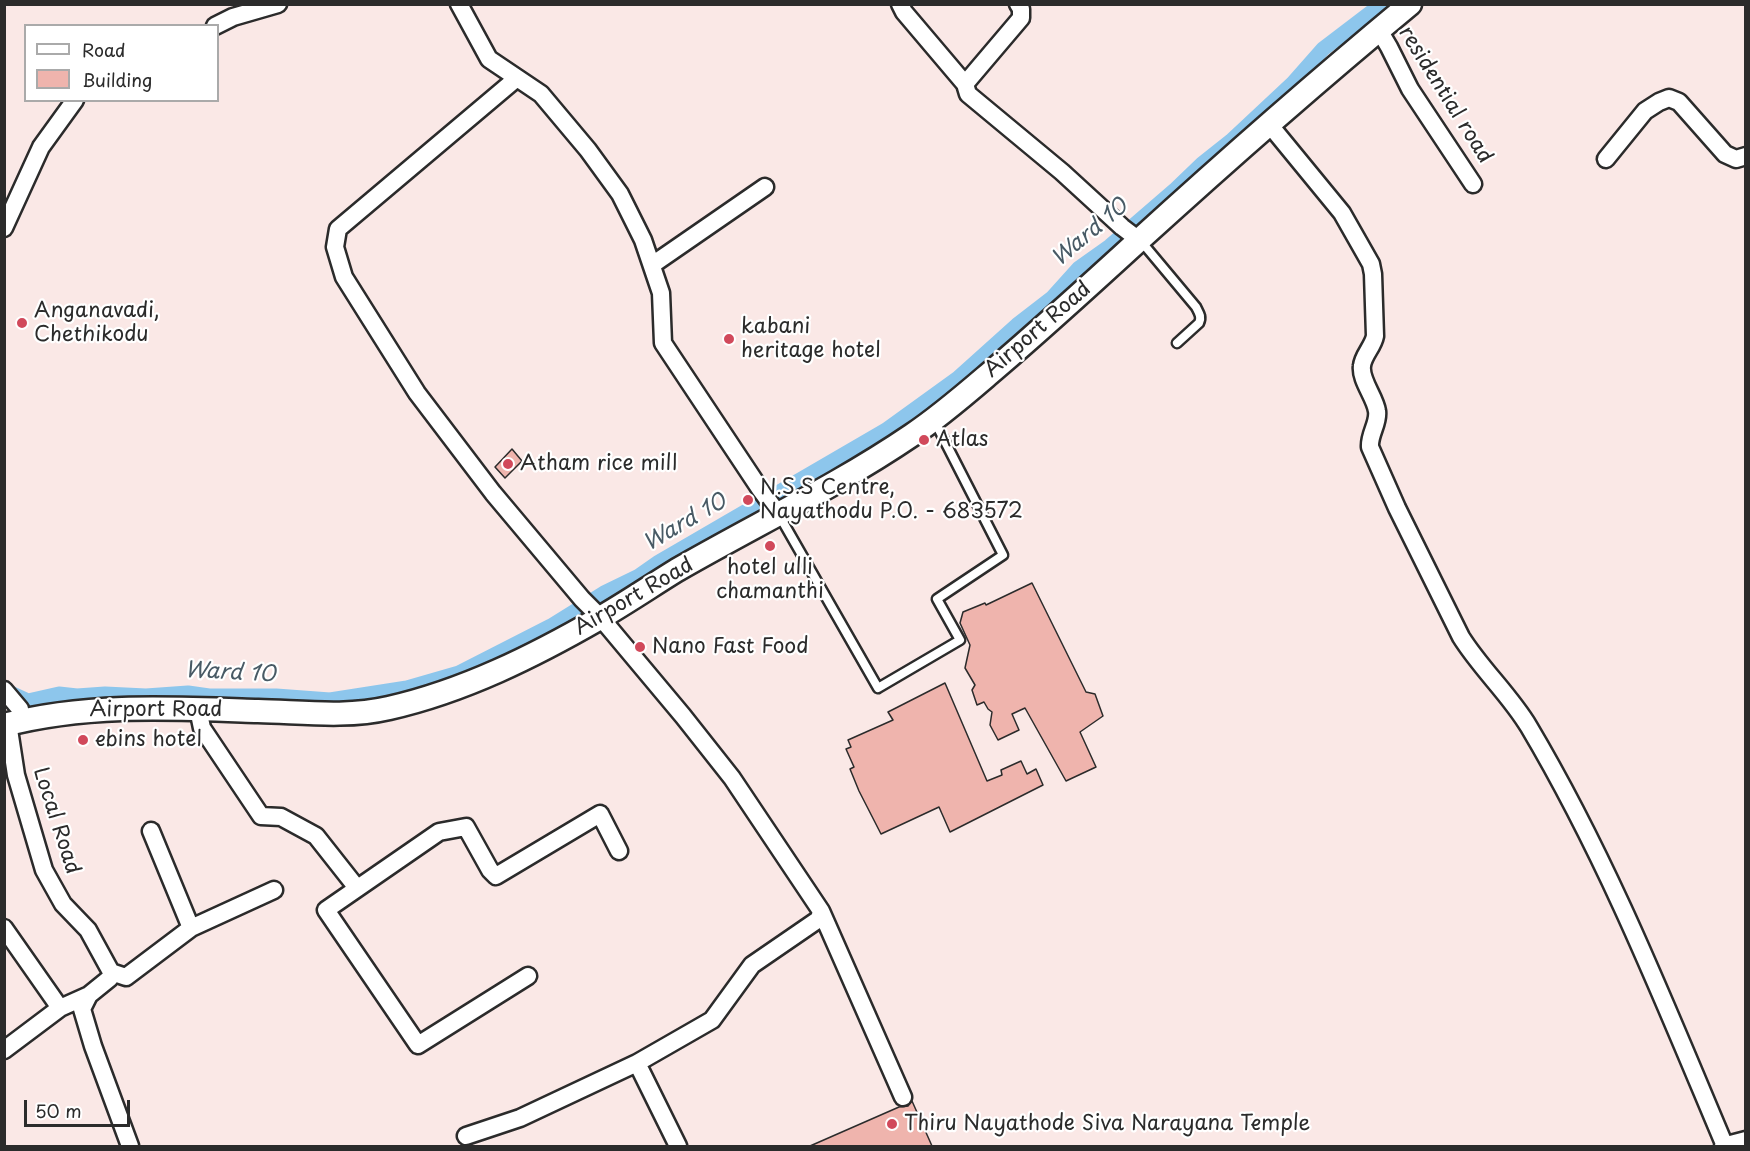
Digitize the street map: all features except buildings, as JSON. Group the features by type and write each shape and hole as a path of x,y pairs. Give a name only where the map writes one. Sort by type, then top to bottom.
{"main road":[{"name":"Airport Road","path":"10,712 159,708 323,715 385,709 433,696 486,676 679,570 913,434 956,402 1049,324 1131,233 1269,124 1410,4"}],"street":[{"path":"219,24 233,17 278,4"},
{"path":"459,4 489,59 541,94 588,150 620,194 643,240 652,265 660,293 663,343 760,489 778,512"},
{"path":"900,4 904,12 966,84 968,94 1131,233"},
{"path":"966,84 1021,18 1021,9 1018,4"},
{"name":"residential road","path":"1378,30 1410,89 1473,184"},
{"path":"517,78 338,230 335,247 344,277 417,393 493,493 582,599 598,614 732,778 821,911 903,1097"},
{"path":"1606,159 1645,111 1669,98 1679,102 1725,154 1736,159 1746,156"},
{"path":"4,228 41,147 74,102"},
{"path":"1269,124 1342,213 1371,264 1375,336 1374,344 1365,355 1362,373 1377,408 1378,416 1369,440 1397,508 1461,637 1473,657 1519,711 1573,807 1637,939 1724,1146 1746,1140"},
{"path":"652,265 765,188"},
{"path":"198,709 202,728 261,816 281,817 316,836 357,888"},
{"name":"Local Road","path":"10,712 16,776 44,870 63,904 88,930 111,972"},
{"path":"528,976 418,1045 326,910 439,832 466,827 490,870 496,876 600,814 619,851"},
{"path":"151,831 191,928"},
{"path":"4,1050 60,1008 89,996 110,978 111,972 126,977 191,928 274,890"},
{"path":"466,1136 520,1118 637,1063 712,1020 752,965 819,918 821,911"},
{"path":"4,928 60,1008"},
{"path":"89,996 82,1009 93,1046 130,1146"},
{"path":"637,1063 678,1146"}],"lane":[{"path":"1131,233 1200,315 1199,323 1177,343"},
{"path":"778,512 878,688 960,640 937,599 1003,555 933,419"}],"waterway":[{"name":"Ward 10","path":"4,690 28,701 59,694 146,696 188,693 209,696 276,696 330,700 407,688 459,673 551,626 604,593 639,576 659,562 886,430 958,378 1017,325 1052,298 1079,268 1110,246 1231,141 1293,83 1323,49 1382,4"}],"place":[{"name":"Anganavadi, Chethikodu","path":"22,323"},
{"name":"kabani heritage hotel","path":"729,339"},
{"name":"Atlas","path":"924,440"},
{"name":"Atham rice mill","path":"508,464"},
{"name":"N.S.S Centre, Nayathodu P.O. - 683572","path":"748,500"},
{"name":"hotel ulli chamanthi","path":"770,546"},
{"name":"Nano Fast Food","path":"640,647"},
{"name":"ebins hotel","path":"83,740"},
{"name":"Thiru Nayathode Siva Narayana Temple","path":"892,1124"}]}
